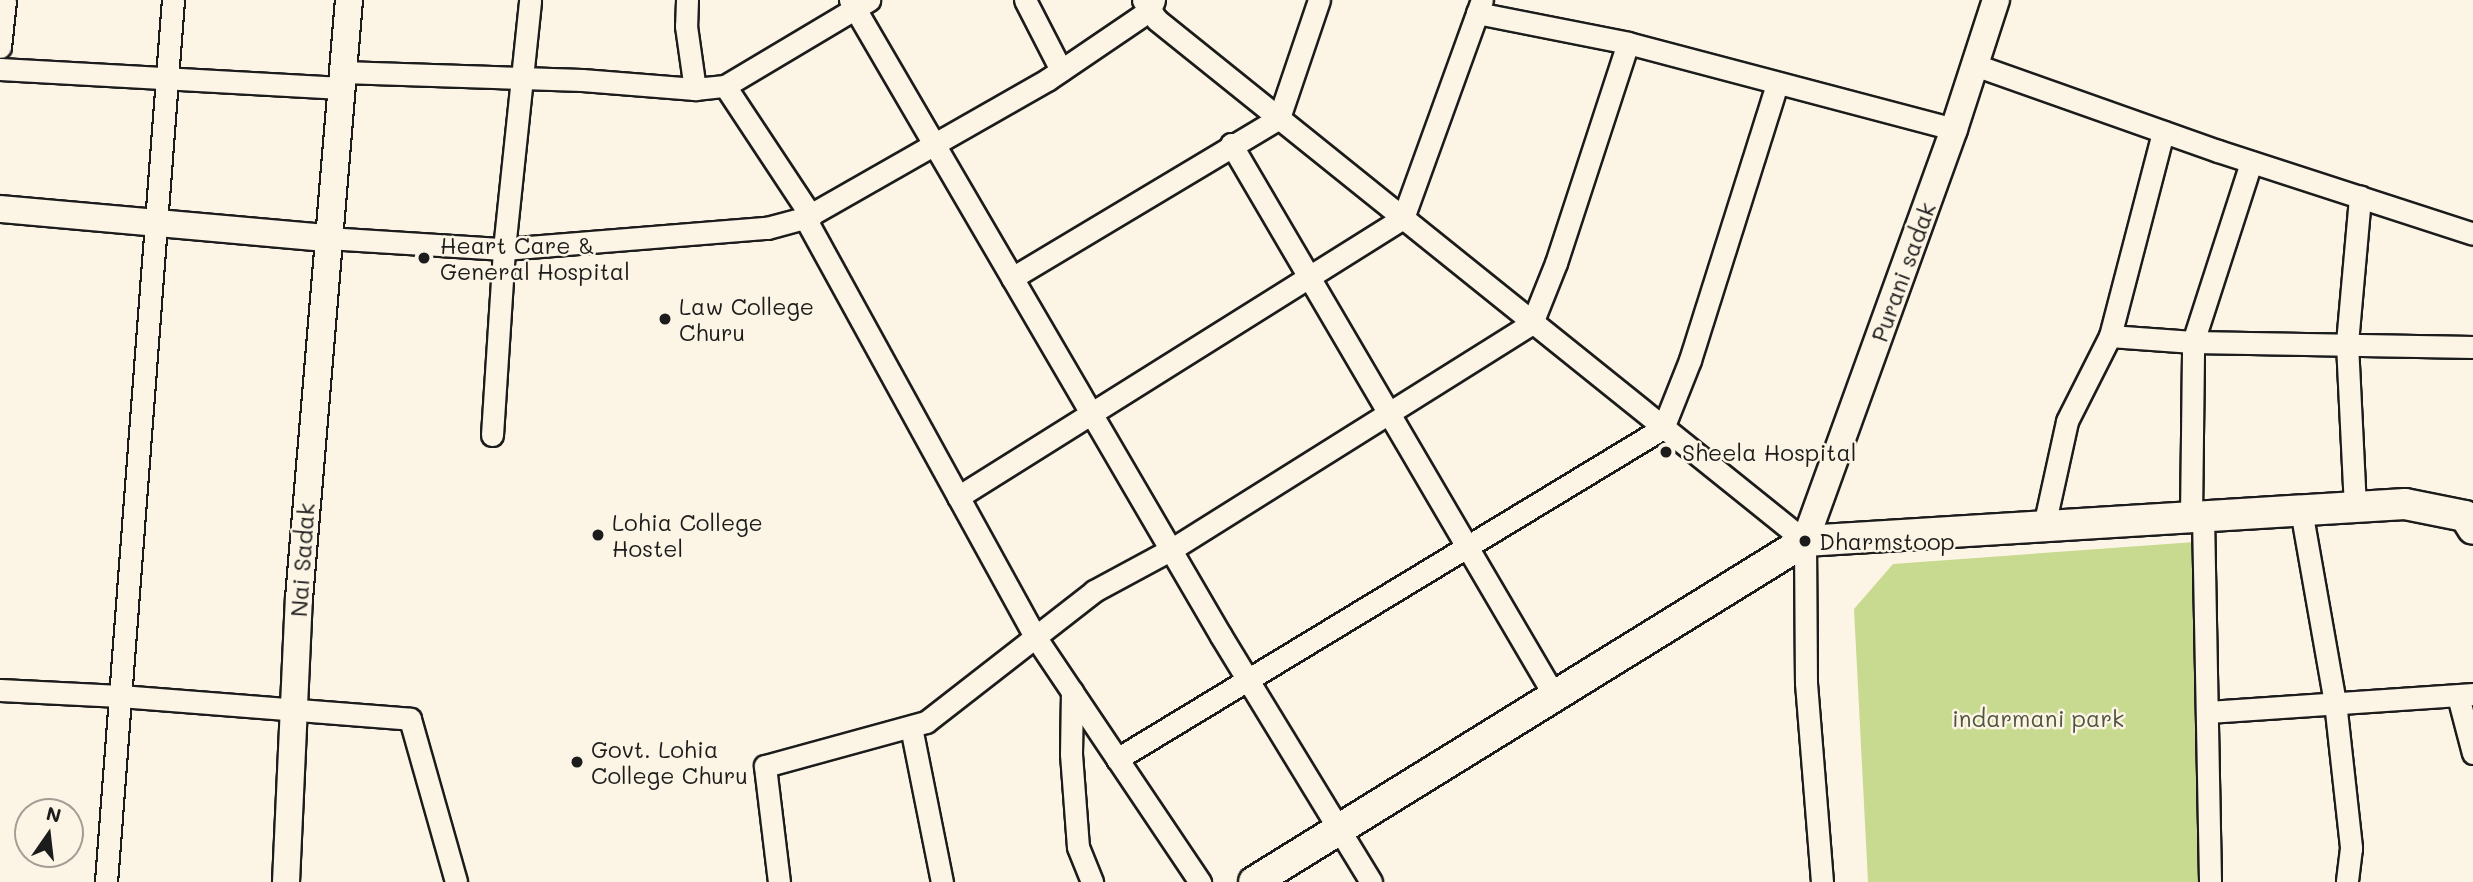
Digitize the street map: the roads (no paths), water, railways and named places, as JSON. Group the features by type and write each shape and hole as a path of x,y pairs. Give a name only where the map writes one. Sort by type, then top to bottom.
{"highway":[{"path":"1254,882 1805,541 2405,504 2471,515"}],"main road":[{"name":"Nai Sadak","path":"286,882 299,599 327,238 349,0"},
{"name":"Purani sadak","path":"1805,541 1954,129 1996,0"},
{"path":"0,209 327,238"}],"street":[{"path":"0,47 5,0"},
{"path":"106,882 173,0"},
{"path":"492,435 504,249 530,0"},
{"path":"687,0 686,26 695,89"},
{"path":"1025,0 1061,70"},
{"path":"1012,278 1231,144 1279,118 1319,0"},
{"path":"0,69 341,80 522,79 695,89 725,86 857,3 933,146 1247,679 1371,882"},
{"path":"327,238 504,249 766,228 808,217 1061,70 1149,3 1157,20 1805,541 1806,683 1822,882"},
{"path":"958,496 1403,218 1480,7 1954,129"},
{"path":"779,882 765,766 926,723 1034,635 1094,591 1172,550 1532,323 1556,263 1628,43"},
{"path":"1975,65 2251,162 2473,234"},
{"path":"1117,759 1663,428 1690,360 1777,84"},
{"path":"725,86 808,217 1034,635 1200,882"},
{"path":"2044,526 2067,421 2110,337 2164,132"},
{"path":"1231,144 1554,695"},
{"path":"2210,882 2208,712 2197,517 2193,342 2251,162"},
{"path":"2355,507 2347,343 2360,197"},
{"path":"2110,337 2193,342 2473,347"},
{"path":"2301,510 2335,702 2351,848 2347,882"},
{"path":"0,690 294,708 410,719 456,882"},
{"path":"1072,691 1071,754 1079,847 1092,882"},
{"path":"2208,712 2465,695 2473,753"},
{"path":"911,727 942,882"}],"place":[{"name":"Heart Care & General Hospital","path":"424,258"},
{"name":"Law College Churu","path":"665,319"},
{"name":"Sheela Hospital","path":"1666,452"},
{"name":"Lohia College Hostel","path":"598,535"},
{"name":"Dharmstoop","path":"1805,541"},
{"name":"Govt. Lohia College Churu","path":"577,762"}],"park label":[{"name":"indarmani park","path":"2038,718"}]}
